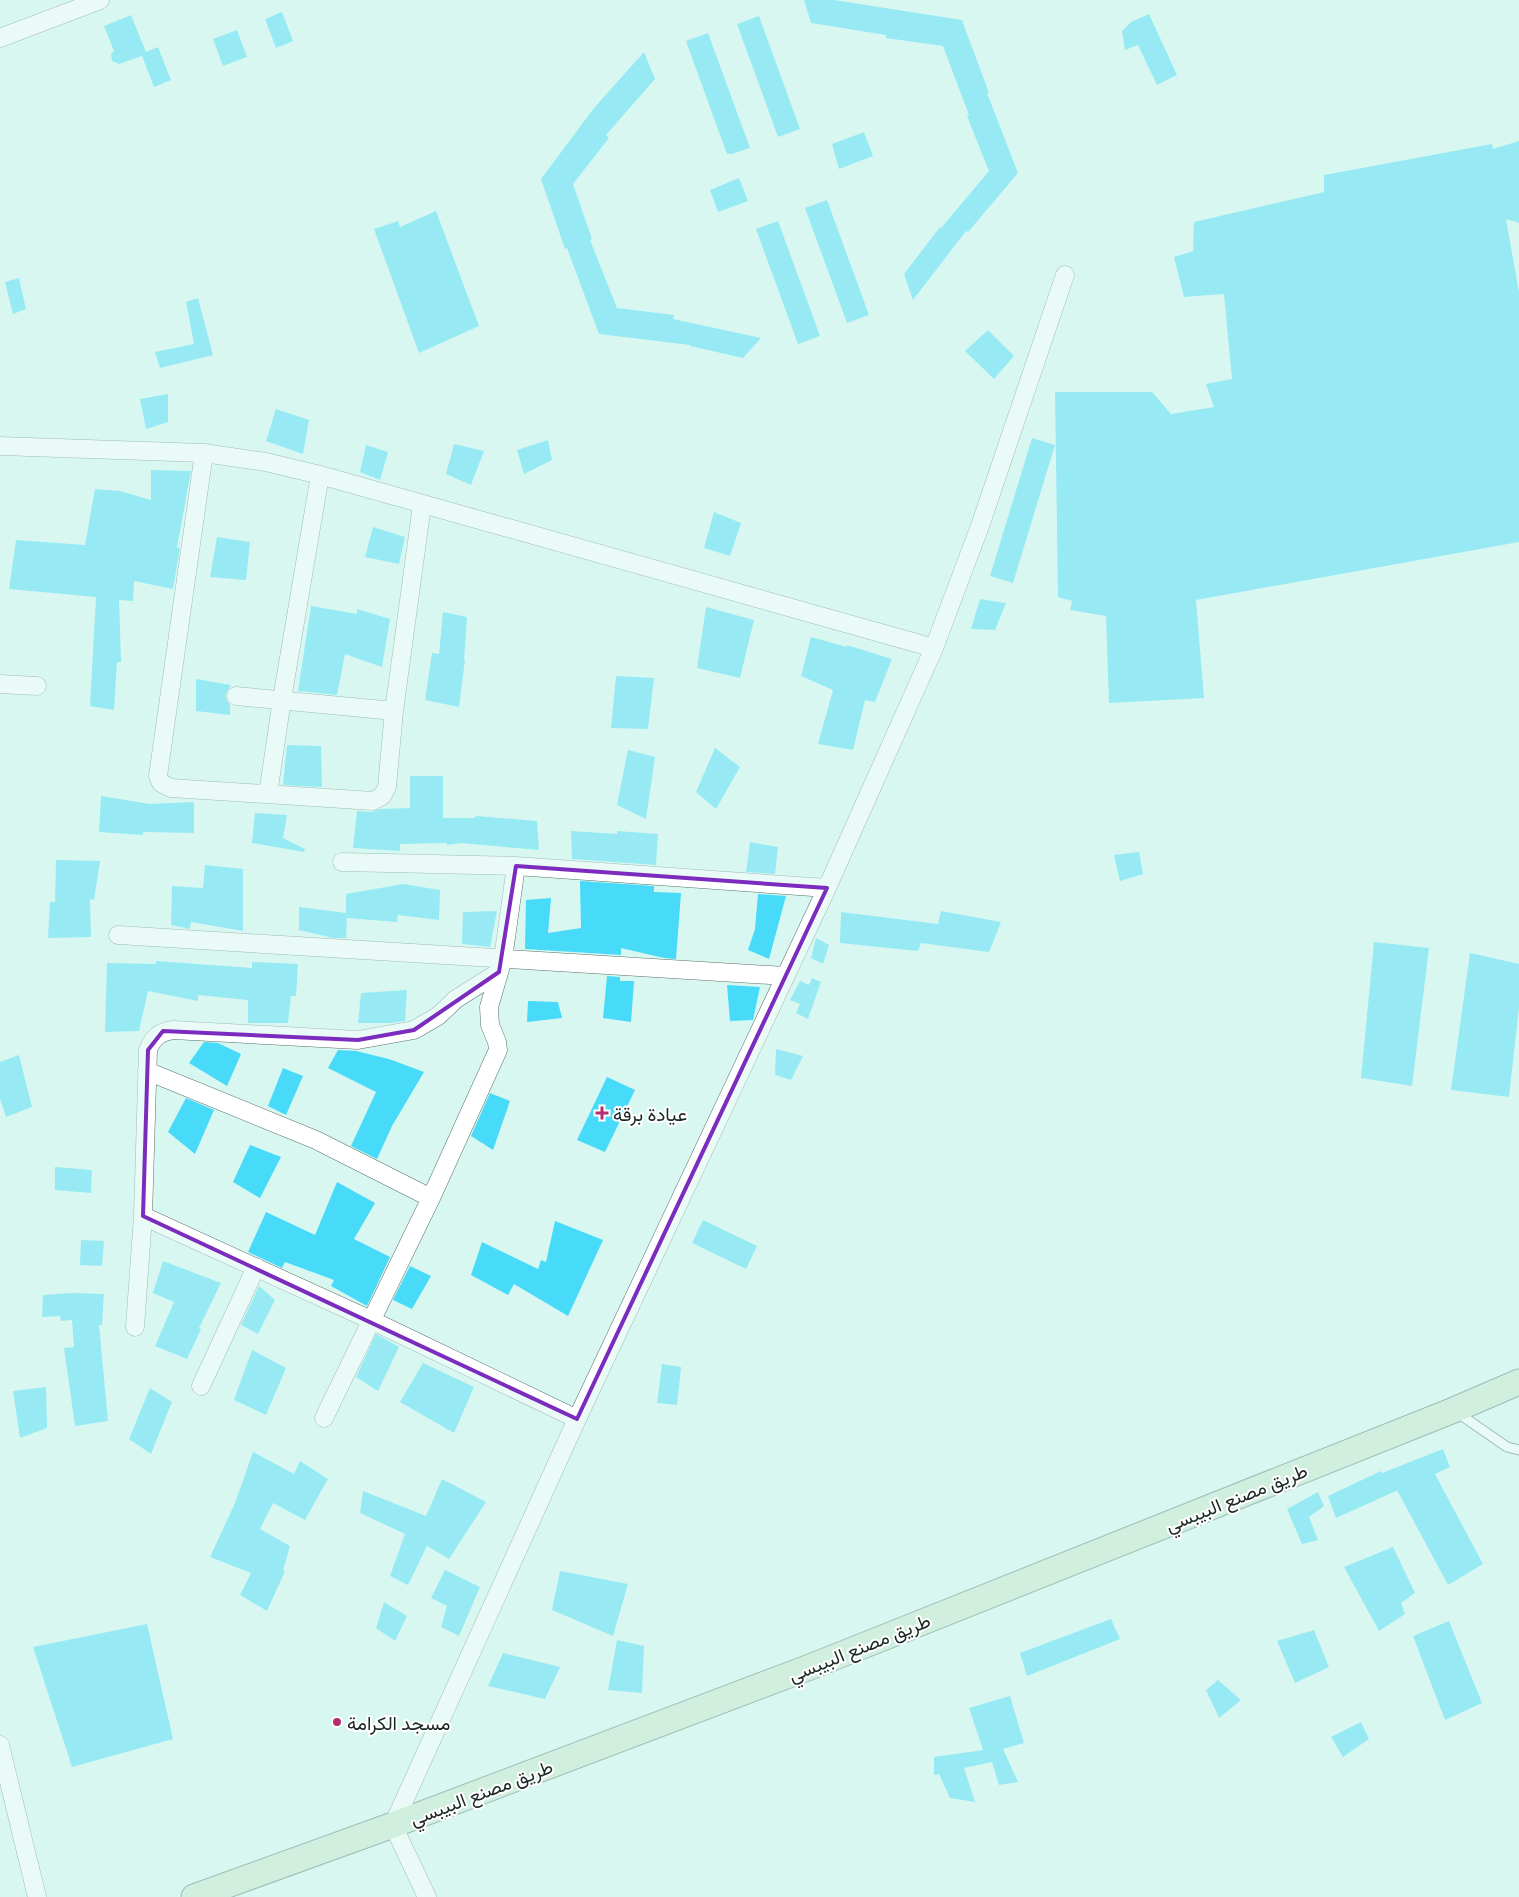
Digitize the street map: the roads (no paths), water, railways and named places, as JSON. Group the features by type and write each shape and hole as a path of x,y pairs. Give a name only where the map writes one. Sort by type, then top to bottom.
{"main road":[{"name":"طريق مصنع البيبسي","path":"194,1897 394,1825 801,1670 1454,1410 1519,1382"}],"street":[{"path":"0,38 100,0"},
{"path":"427,1897 394,1825 577,1419 826,888 934,648 980,526 1065,275"},
{"path":"0,446 204,453 266,462 320,475 934,648"},
{"path":"204,453 158,776 161,783 170,788 373,800 382,796 387,787 394,711 422,505"},
{"path":"268,794 320,475"},
{"path":"0,684 37,686"},
{"path":"236,696 394,711"},
{"path":"342,862 516,866 826,888"},
{"path":"324,1418 431,1198 498,1050 489,1017 489,1007 501,966 516,866"},
{"path":"118,934 501,966 785,976"},
{"path":"135,1327 143,1216 148,1050 151,1041 163,1032 174,1030 358,1040 405,1032 427,1024 456,999 501,966"},
{"path":"147,1071 316,1140 431,1198"},
{"path":"143,1216 373,1320 577,1419"},
{"path":"201,1386 256,1267"},
{"path":"0,1745 37,1897"}],"lane":[{"path":"1454,1410 1507,1447 1519,1450"}],"place":[{"name":"عيادة برقة","path":"602,1113"},
{"name":"مسجد الكرامة","path":"337,1722"}]}
